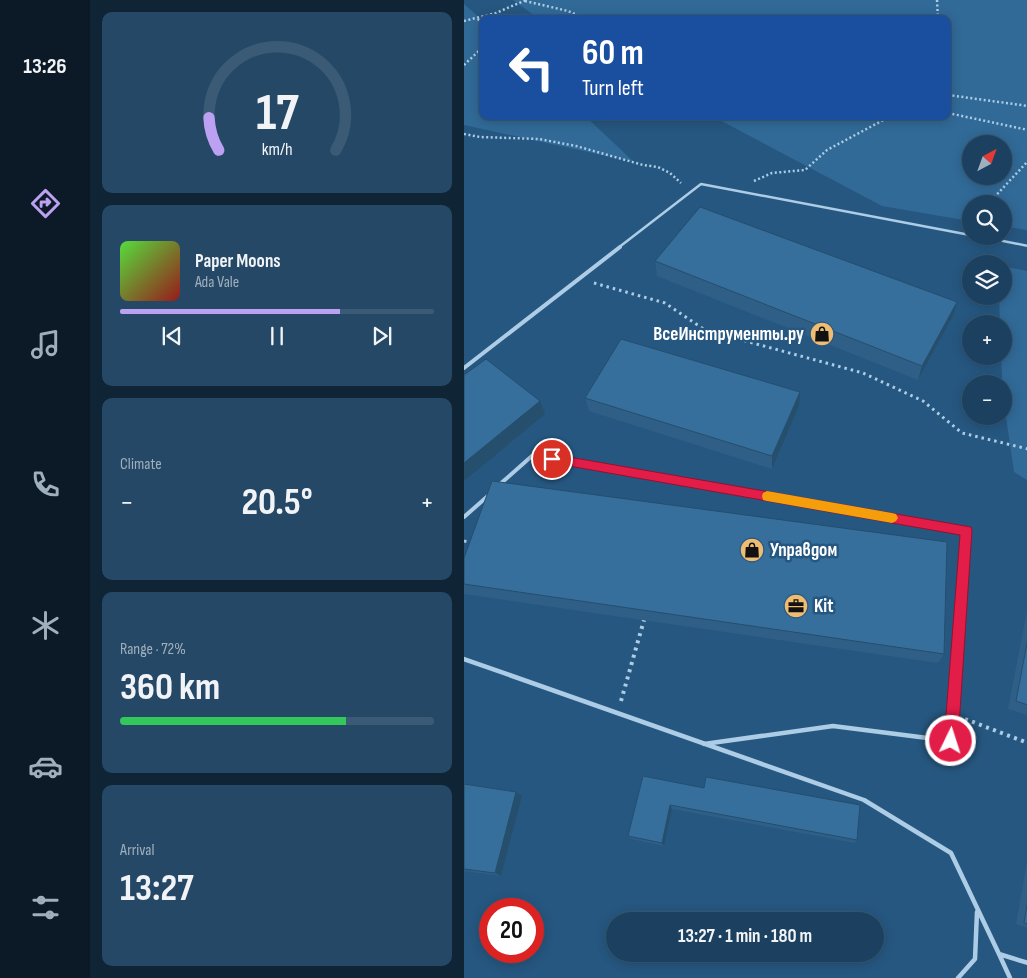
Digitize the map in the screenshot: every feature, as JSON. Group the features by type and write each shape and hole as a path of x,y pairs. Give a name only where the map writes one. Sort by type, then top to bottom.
{"lane":[{"path":"464,368 701,184 962,234"},
{"path":"1012,243 1027,246"},
{"path":"464,517 533,455 966,530 951,741 833,726 704,744"},
{"path":"464,659 864,800 951,853 1010,978"},
{"path":"958,978 976,959 977,910"},
{"path":"999,954 1027,963"}],"path":[{"path":"491,15 510,9 526,0 577,15"},
{"path":"937,0 938,15"},
{"path":"464,21 478,19"},
{"path":"464,65 479,51"},
{"path":"951,95 1027,106"},
{"path":"951,114 1027,130"},
{"path":"729,190 772,173 805,170 828,150 884,120"},
{"path":"464,134 480,137 539,139 576,146 643,166 658,167 670,173 680,183 701,184"},
{"path":"996,195 1027,161"},
{"path":"579,279 664,303 705,330 863,373 923,401 962,433 1027,449"},
{"path":"464,541 480,544"},
{"path":"617,713 644,620"},
{"path":"953,714 1027,744"}],"shaded area":[{"path":"513,0 1027,0 1027,230 1012,228 1012,195 962,195 962,220 882,206 720,120 951,120 951,15 534,15"},
{"path":"464,4 479,17 479,120 589,120 634,162 464,125"},
{"path":"1012,268 1027,271 1027,480 1014,472 1007,425 1012,425 1012,375 1002,375 1001,365 1012,365 1012,315 1000,315 999,305 1012,305"}],"building":[{"path":"700,207 957,302 922,366 655,261"},
{"path":"621,339 800,392 772,456 585,398"},
{"path":"486,359 540,401 464,463 464,375"},
{"path":"492,481 947,542 944,654 464,584 464,558"},
{"path":"1028,638 1028,705 1016,701"},
{"path":"643,776 704,788 706,777 860,805 857,840 670,805 662,843 628,836"},
{"path":"464,784 516,792 495,873 464,869"},
{"path":"1028,899 1028,924 1024,923"}],"slow traffic":[{"path":"767,496 892,518"}],"place":[{"name":"ВсеИнструменты.ру","path":"822,334"},
{"name":"Управдом","path":"752,550"},
{"name":"Kit","path":"796,606"}],"route":[{"path":"552,459 966,530 951,741"}]}
